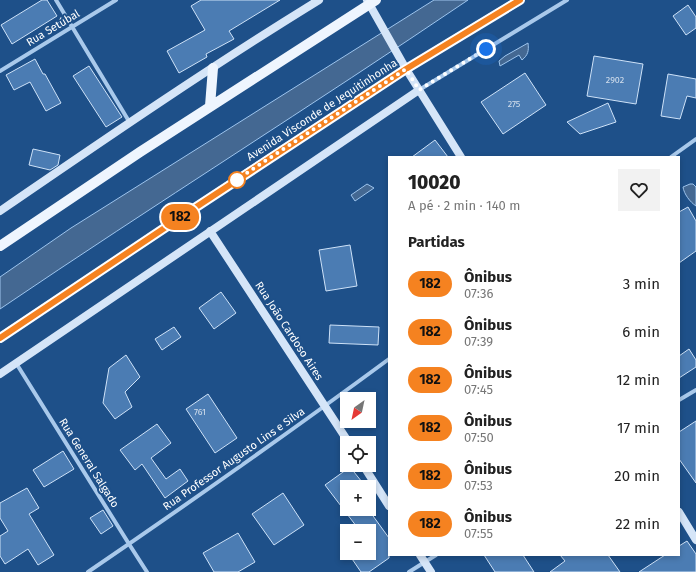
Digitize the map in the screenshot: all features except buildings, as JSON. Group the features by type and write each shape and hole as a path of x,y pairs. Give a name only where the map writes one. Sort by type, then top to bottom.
{"main road":[{"name":"Avenida Visconde de Jequitinhonha","path":"0,338 406,69 520,0"},
{"path":"0,246 140,152 371,1"},
{"path":"210,106 214,68"}],"street":[{"path":"56,0 130,123"},
{"name":"Rua Setúbal","path":"0,71 116,0"},
{"path":"0,211 268,31 319,0"},
{"path":"0,374 419,90 567,0"},
{"path":"371,1 375,14 406,69 460,156"},
{"path":"672,156 696,139"},
{"name":"Rua João Cardoso Aires","path":"210,231 344,436"},
{"name":"Rua Professor Augusto Lins e Silva","path":"88,572 325,406 388,360"},
{"name":"Rua General Salgado","path":"16,363 147,572"},
{"path":"680,399 696,390"},
{"path":"367,472 388,504"},
{"path":"680,514 696,540"},
{"path":"409,572 422,559 432,556"},
{"path":"422,559 431,572"}],"water":[{"path":"434,0 468,0 0,309 0,277 71,228"},
{"path":"528,43 528,53 522,60 519,55 500,66 499,61 505,56"},
{"path":"367,184 374,188 355,201 351,195"},
{"path":"693,184 696,187 696,206 688,198 683,187"}],"bus line":[{"name":"182","path":"0,338 406,69 520,0"}],"route":[{"path":"237,180 406,69 419,90 486,49"}]}
